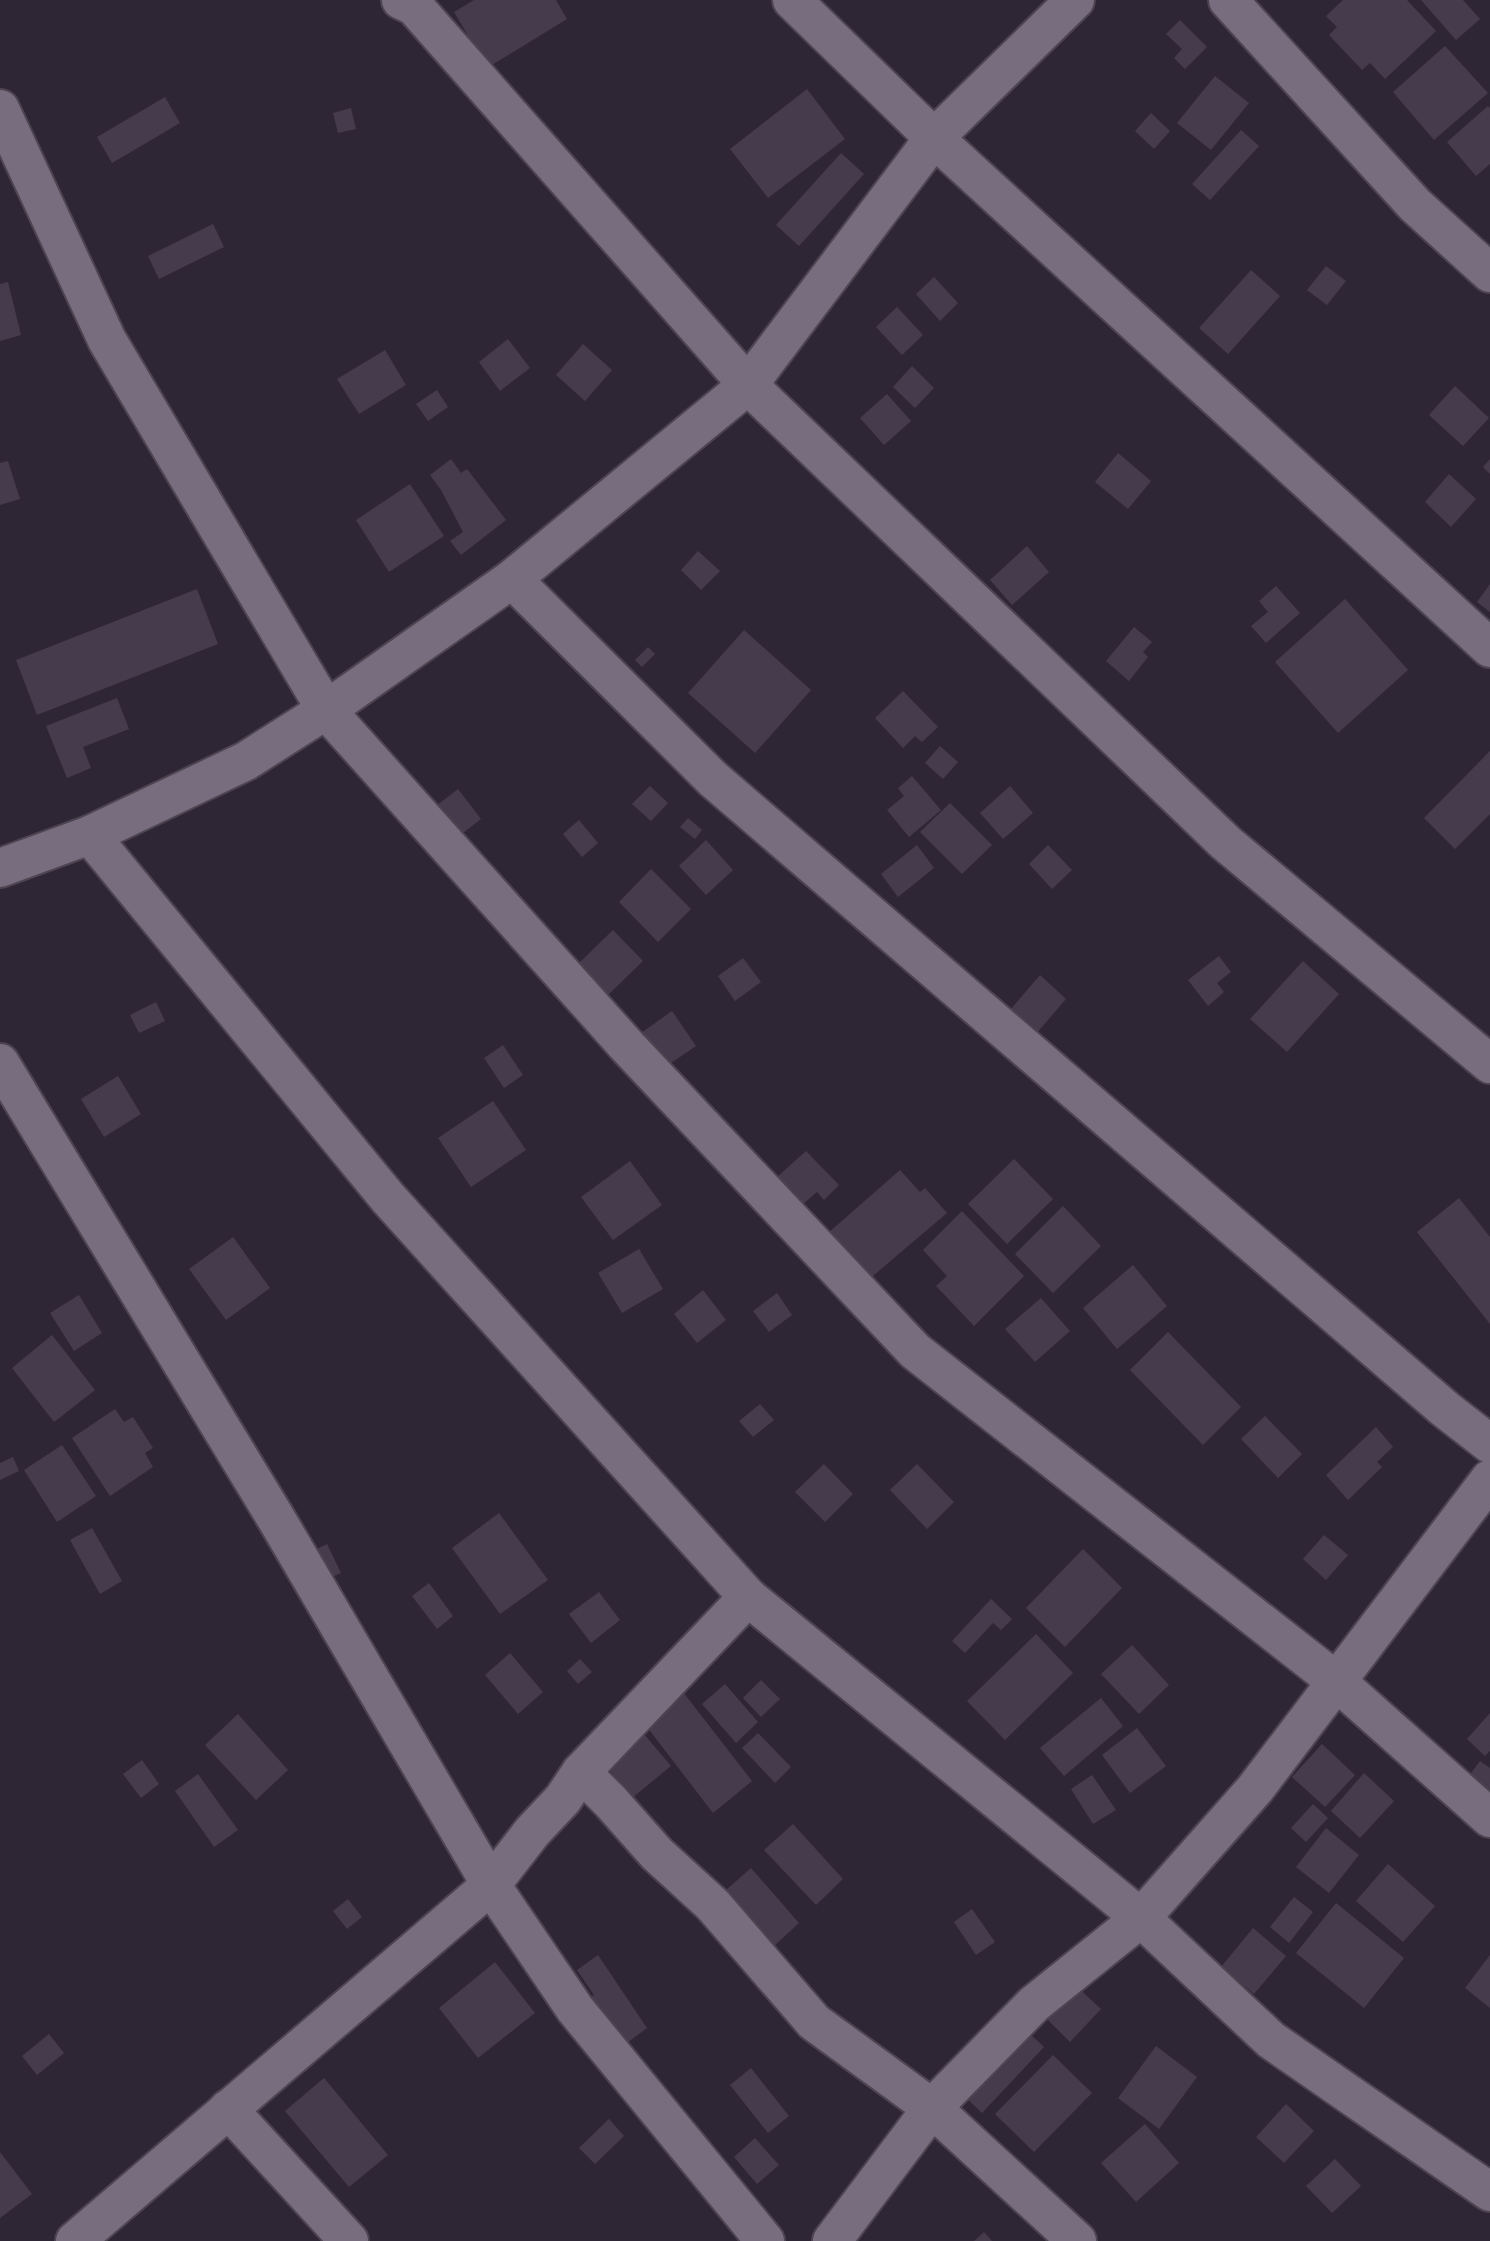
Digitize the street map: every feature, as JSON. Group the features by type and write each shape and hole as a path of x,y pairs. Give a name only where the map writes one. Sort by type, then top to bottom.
{"street":[{"path":"401,0 414,6 748,385 1226,843 1490,1064"},
{"path":"792,0 934,138 1490,648"},
{"path":"0,868 90,835 246,761 326,710 512,579 748,385 934,138 1075,0"},
{"path":"1228,0 1415,205 1490,273"},
{"path":"0,109 107,340 326,710 627,1046 915,1351 1336,1681 1490,1818"},
{"path":"512,579 713,779 1490,1444"},
{"path":"90,835 388,1198 748,1597 1141,1918 1271,2040 1490,2192"},
{"path":"0,1063 277,1520 491,1885 575,2009 765,2241"},
{"path":"832,2241 932,2108 1034,2004 1141,1918 1255,1789 1490,1479"},
{"path":"75,2241 491,1885 532,1832 563,1799 581,1772 748,1597"},
{"path":"581,1772 657,1854 713,1905 814,2022 932,2108 1077,2241"},
{"path":"228,2109 349,2241"}],"building":[{"path":"474,0 556,0 567,19 487,68 454,12"},
{"path":"1343,0 1407,0 1436,31 1385,79 1370,63 1362,70 1329,35 1337,27 1326,16"},
{"path":"1421,0 1463,0 1480,19 1456,40"},
{"path":"1180,20 1207,47 1185,69 1174,58 1182,49 1166,34"},
{"path":"1445,46 1488,93 1434,140 1393,92"},
{"path":"1215,76 1249,103 1211,150 1177,123"},
{"path":"807,89 845,139 768,198 730,149"},
{"path":"165,97 180,123 112,163 97,137"},
{"path":"1488,106 1490,164 1476,176 1447,142"},
{"path":"351,108 356,129 338,133 333,113"},
{"path":"1151,113 1170,131 1154,149 1135,131"},
{"path":"1241,130 1259,146 1210,200 1192,184"},
{"path":"841,153 864,174 799,246 776,225"},
{"path":"213,224 224,247 159,279 148,256"},
{"path":"1326,266 1346,281 1327,305 1307,290"},
{"path":"1251,270 1280,296 1228,354 1199,328"},
{"path":"934,277 958,303 940,321 916,294"},
{"path":"8,282 21,335 0,341 0,284"},
{"path":"897,307 923,335 902,355 876,327"},
{"path":"508,339 530,368 500,391 479,362"},
{"path":"583,344 612,370 585,401 556,375"},
{"path":"385,350 406,385 359,414 337,379"},
{"path":"912,366 934,388 915,408 893,387"},
{"path":"1455,386 1489,418 1463,446 1429,415"},
{"path":"437,390 448,407 428,421 416,404"},
{"path":"887,394 911,421 884,445 860,418"},
{"path":"1118,453 1151,481 1128,509 1095,482"},
{"path":"451,459 461,473 467,469 506,520 461,555 450,541 463,532 430,475"},
{"path":"1490,459 1490,474 1483,467"},
{"path":"8,461 20,499 0,505 0,463"},
{"path":"1449,474 1476,499 1451,527 1425,502"},
{"path":"410,484 444,536 389,572 356,520"},
{"path":"1027,546 1049,572 1012,605 990,580"},
{"path":"698,551 720,571 701,590 681,570"},
{"path":"1490,584 1490,612 1477,602"},
{"path":"1276,586 1300,613 1266,643 1251,626 1268,612 1259,601"},
{"path":"197,589 218,644 37,715 16,660"},
{"path":"1345,599 1408,670 1338,733 1275,662"},
{"path":"1134,627 1152,642 1143,652 1148,657 1129,681 1106,661"},
{"path":"744,630 811,690 755,753 688,693"},
{"path":"648,647 655,654 642,667 635,660"},
{"path":"903,691 938,727 922,742 915,736 903,748 875,718"},
{"path":"117,698 129,729 83,747 91,768 67,778 46,726"},
{"path":"940,746 958,762 943,779 925,763"},
{"path":"1490,751 1490,814 1455,849 1424,818"},
{"path":"912,776 941,810 909,837 887,810 904,796 898,788"},
{"path":"650,786 668,803 651,821 632,804"},
{"path":"1010,786 1033,813 1003,839 980,813"},
{"path":"458,789 481,819 459,836 436,806"},
{"path":"950,803 992,845 962,874 920,832"},
{"path":"688,818 702,830 695,839 680,827"},
{"path":"579,820 598,843 582,857 563,834"},
{"path":"706,840 733,870 706,895 679,866"},
{"path":"917,845 934,868 898,897 881,874"},
{"path":"1048,845 1072,870 1052,889 1029,864"},
{"path":"651,869 691,909 658,942 619,902"},
{"path":"613,930 643,961 607,996 577,965"},
{"path":"1219,956 1231,972 1217,983 1224,992 1208,1006 1188,980"},
{"path":"743,958 761,982 735,1001 718,976"},
{"path":"1303,961 1339,994 1287,1052 1250,1019"},
{"path":"1040,975 1066,999 1036,1034 1010,1010"},
{"path":"156,1002 165,1021 139,1033 130,1015"},
{"path":"672,1011 696,1046 658,1072 634,1038"},
{"path":"503,1045 523,1075 504,1088 484,1058"},
{"path":"118,1076 141,1114 104,1137 81,1099"},
{"path":"493,1101 526,1150 471,1187 438,1138"},
{"path":"806,1151 839,1185 824,1200 817,1192 803,1204 777,1177"},
{"path":"1014,1159 1053,1199 1007,1244 968,1204"},
{"path":"630,1161 662,1205 613,1240 581,1197"},
{"path":"900,1170 920,1192 925,1188 947,1213 867,1281 827,1234"},
{"path":"1459,1198 1490,1237 1490,1324 1417,1232"},
{"path":"1063,1206 1101,1246 1053,1293 1015,1254"},
{"path":"962,1211 1024,1276 974,1326 936,1286 947,1276 923,1250"},
{"path":"233,1237 270,1288 226,1320 189,1269"},
{"path":"639,1249 663,1289 622,1313 598,1273"},
{"path":"1133,1265 1167,1306 1117,1349 1083,1308"},
{"path":"703,1290 726,1320 697,1343 674,1314"},
{"path":"777,1293 792,1315 769,1332 753,1311"},
{"path":"79,1295 102,1333 74,1351 50,1313"},
{"path":"1041,1298 1070,1331 1035,1362 1005,1329"},
{"path":"1168,1332 1241,1407 1203,1445 1130,1370"},
{"path":"52,1335 95,1390 54,1422 12,1368"},
{"path":"760,1404 774,1420 753,1437 739,1421"},
{"path":"115,1409 124,1422 133,1417 153,1448 145,1453 153,1467 110,1496 72,1438"},
{"path":"1265,1416 1302,1454 1278,1478 1241,1439"},
{"path":"1376,1427 1393,1447 1377,1462 1382,1467 1348,1500 1326,1475"},
{"path":"62,1445 96,1496 57,1522 24,1470"},
{"path":"13,1457 19,1471 0,1480 0,1463"},
{"path":"824,1464 853,1494 825,1522 795,1492"},
{"path":"917,1464 954,1502 927,1529 890,1490"},
{"path":"499,1513 548,1580 500,1614 452,1548"},
{"path":"92,1528 122,1581 100,1594 70,1540"},
{"path":"1324,1535 1348,1555 1326,1580 1303,1559"},
{"path":"327,1544 341,1573 321,1582 307,1554"},
{"path":"1083,1549 1122,1588 1065,1647 1026,1608"},
{"path":"429,1583 453,1616 437,1629 412,1596"},
{"path":"599,1592 620,1620 591,1643 569,1614"},
{"path":"991,1599 1012,1619 1001,1630 993,1623 965,1653 952,1641"},
{"path":"1036,1634 1073,1673 1005,1740 967,1701"},
{"path":"1132,1645 1169,1685 1139,1714 1101,1674"},
{"path":"510,1653 543,1692 518,1714 485,1675"},
{"path":"580,1659 592,1672 578,1684 567,1671"},
{"path":"761,1680 780,1699 761,1717 743,1698"},
{"path":"725,1684 758,1722 736,1743 702,1704"},
{"path":"683,1692 752,1781 713,1813 644,1723"},
{"path":"1101,1698 1123,1726 1064,1776 1040,1748"},
{"path":"1490,1713 1490,1751 1485,1756 1467,1739"},
{"path":"238,1714 288,1770 256,1800 205,1745"},
{"path":"638,1727 671,1766 632,1798 600,1758"},
{"path":"1137,1728 1166,1766 1130,1793 1102,1755"},
{"path":"758,1733 791,1767 775,1783 742,1748"},
{"path":"1322,1744 1355,1775 1325,1807 1292,1777"},
{"path":"142,1760 159,1784 141,1798 123,1774"},
{"path":"1480,1761 1490,1768 1490,1789 1485,1795 1466,1780"},
{"path":"1364,1773 1394,1801 1360,1838 1331,1811"},
{"path":"198,1774 238,1830 214,1847 175,1791"},
{"path":"1092,1775 1116,1810 1093,1824 1071,1789"},
{"path":"1313,1804 1328,1818 1306,1842 1291,1828"},
{"path":"793,1824 843,1879 816,1905 764,1850"},
{"path":"1326,1828 1359,1855 1329,1893 1296,1867"},
{"path":"1388,1864 1435,1906 1403,1942 1356,1901"},
{"path":"751,1868 799,1923 774,1946 726,1890"},
{"path":"1294,1897 1313,1912 1289,1943 1270,1927"},
{"path":"348,1899 362,1917 347,1929 333,1911"},
{"path":"1336,1903 1404,1958 1364,2008 1296,1953"},
{"path":"972,1909 995,1942 976,1955 954,1922"},
{"path":"1253,1928 1286,1956 1254,1994 1221,1967"},
{"path":"598,1955 647,2028 627,2043 618,2030 611,2034 587,1999 594,1995 577,1970"},
{"path":"1490,1955 1490,2008 1465,1988"},
{"path":"495,1962 535,2013 478,2058 439,2008"},
{"path":"1074,1984 1101,2009 1070,2042 1044,2016"},
{"path":"1024,2028 1044,2047 982,2113 962,2094"},
{"path":"49,2034 64,2053 37,2075 22,2056"},
{"path":"1156,2046 1197,2077 1159,2129 1118,2098"},
{"path":"1053,2055 1092,2093 1034,2152 995,2114"},
{"path":"751,2068 789,2116 768,2133 730,2085"},
{"path":"324,2078 388,2155 349,2187 285,2111"},
{"path":"1286,2104 1314,2131 1284,2163 1256,2137"},
{"path":"609,2119 624,2136 595,2164 579,2148"},
{"path":"1145,2124 1179,2163 1136,2202 1101,2163"},
{"path":"755,2138 779,2165 757,2184 734,2157"},
{"path":"0,2152 32,2194 0,2218"},
{"path":"1335,2159 1361,2186 1332,2213 1306,2186"},
{"path":"984,2232 992,2241 974,2241"}]}
